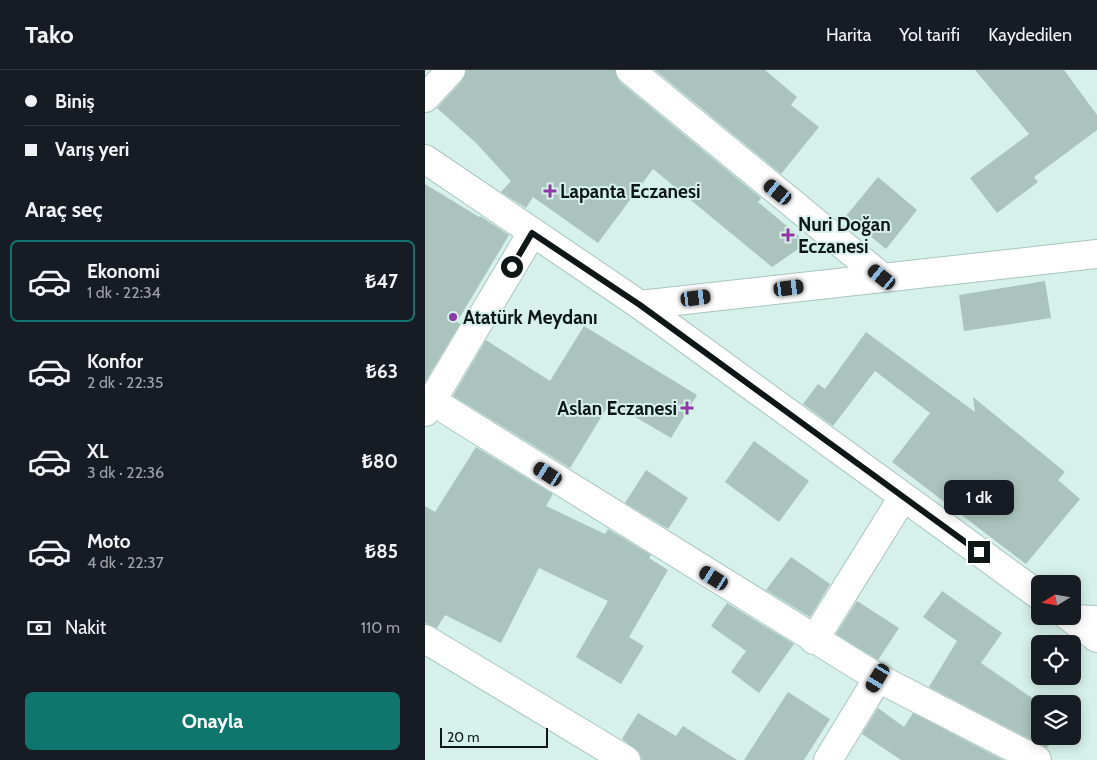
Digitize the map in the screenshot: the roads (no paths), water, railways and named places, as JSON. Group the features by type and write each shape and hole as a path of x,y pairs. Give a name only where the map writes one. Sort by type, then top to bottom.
{"street":[{"path":"425,98 451,70"},
{"path":"630,70 882,277"},
{"path":"425,159 640,305 1031,589"},
{"path":"532,233 428,406 878,678 1037,760"},
{"path":"640,305 1097,254"},
{"path":"814,640 903,496"},
{"path":"1081,620 1097,638"},
{"path":"425,639 626,760"},
{"path":"828,760 878,678"}],"place":[{"name":"Lapanta Eczanesi","path":"550,191"},
{"name":"Nuri Doğan Eczanesi","path":"788,235"},
{"name":"Atatürk Meydanı","path":"453,317"},
{"name":"Aslan Eczanesi","path":"687,408"}]}
